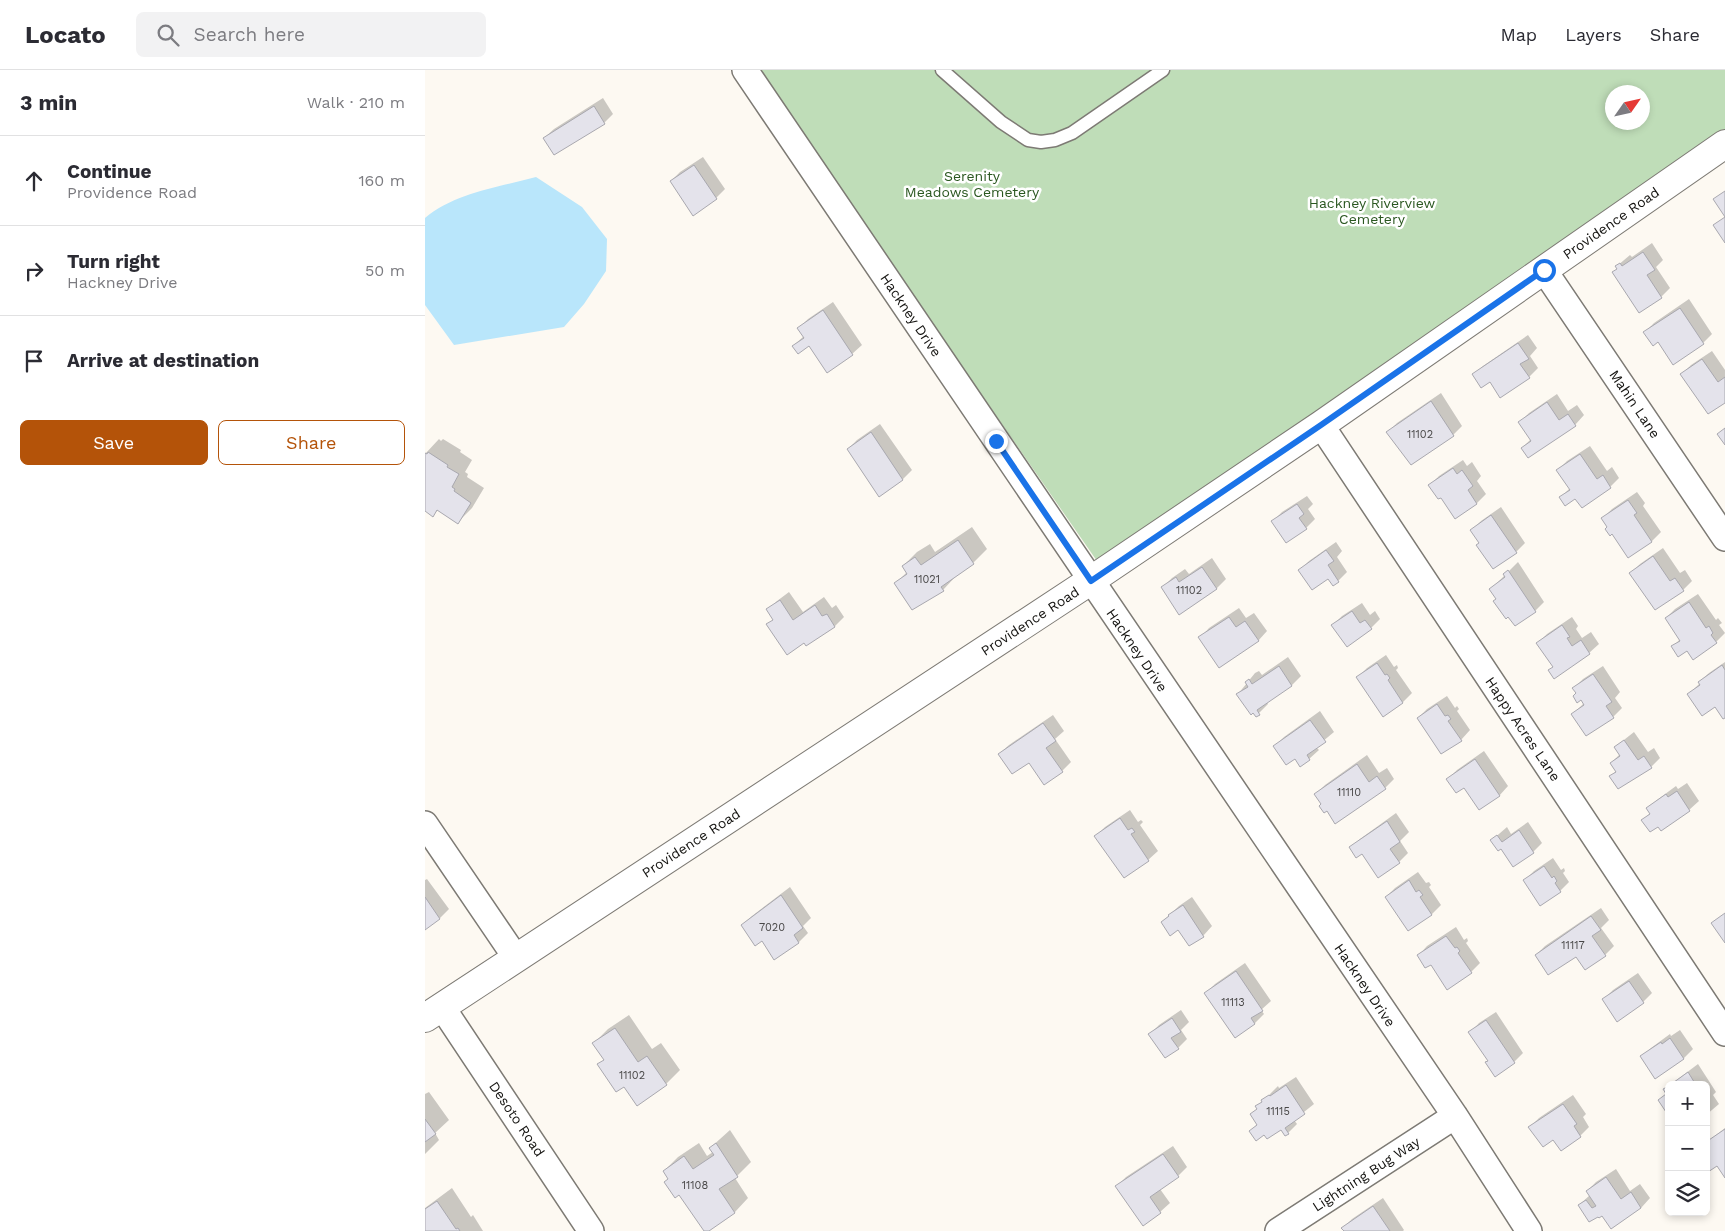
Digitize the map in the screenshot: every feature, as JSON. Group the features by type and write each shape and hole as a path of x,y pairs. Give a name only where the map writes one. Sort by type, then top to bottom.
{"street":[{"name":"Hackney Drive","path":"745,70 1455,1116 1529,1231"},
{"name":"Providence Road","path":"433,1012 1091,581 1321,425 1725,144"},
{"name":"Mahin Lane","path":"1544,270 1725,538"},
{"name":"Happy Acres Lane","path":"1321,425 1725,1033"},
{"path":"425,824 516,958"},
{"name":"Desoto Road","path":"433,1012 591,1231"},
{"name":"Lightning Bug Way","path":"1278,1231 1455,1116"}],"lane":[{"path":"942,70 1001,122 1028,140 1041,142 1055,140 1072,133 1163,70"}],"green space":[{"name":"Hackney Riverview Cemetery","path":"747,70 1725,70 1725,137 1097,561 945,342"}],"water":[{"path":"536,177 582,207 607,239 606,271 584,304 564,327 454,345 425,305 425,218 449,202 477,192"}],"building":[{"path":"594,106 605,124 554,155 543,138"},
{"path":"694,165 717,199 693,216 670,181"},
{"path":"1725,191 1725,217 1713,199"},
{"path":"1725,217 1725,243 1713,225"},
{"path":"1643,252 1655,270 1647,275 1662,298 1639,313 1612,272 1617,269 1615,266 1620,263 1622,266"},
{"path":"1680,308 1704,344 1673,365 1658,342 1653,346 1643,332"},
{"path":"823,310 853,355 827,373 809,346 798,354 792,346 804,338 797,328"},
{"path":"1518,343 1529,359 1520,364 1530,378 1500,398 1490,382 1481,388 1472,374"},
{"path":"1702,359 1718,382 1725,377 1725,403 1708,414 1680,374"},
{"path":"1431,401 1454,436 1411,465 1386,432"},
{"path":"1547,402 1559,420 1568,414 1576,426 1528,458 1521,448 1531,441 1518,422"},
{"path":"1725,428 1725,445 1717,434"},
{"path":"871,432 903,480 879,497 847,449"},
{"path":"428,452 459,474 452,487 455,489 454,491 471,503 458,524 437,510 433,517 425,511 425,453 427,454"},
{"path":"1580,454 1597,479 1603,475 1611,488 1582,508 1575,499 1565,506 1559,497 1570,490 1556,470"},
{"path":"1453,468 1457,474 1462,470 1473,486 1468,490 1477,504 1455,519 1441,498 1438,499 1428,485"},
{"path":"1628,500 1637,513 1634,515 1652,542 1628,558 1612,534 1610,536 1605,529 1607,527 1601,518"},
{"path":"1297,504 1304,514 1299,518 1307,529 1286,543 1271,521"},
{"path":"1491,515 1517,553 1493,569 1476,545 1479,543 1470,530"},
{"path":"958,540 974,564 941,587 944,591 912,610 894,583 907,574 902,566 915,557 921,565"},
{"path":"1326,550 1334,561 1328,565 1339,582 1333,586 1328,579 1312,590 1298,570"},
{"path":"1653,556 1670,581 1675,578 1684,591 1655,610 1629,573"},
{"path":"1202,567 1217,589 1179,615 1161,587 1176,577 1179,582"},
{"path":"1508,570 1536,612 1515,626 1508,617 1506,619 1493,601 1496,599 1489,589 1505,577 1503,574"},
{"path":"780,600 793,620 815,605 822,616 827,614 835,627 806,646 804,643 787,655 766,624 773,620 766,609"},
{"path":"1689,602 1706,628 1709,626 1713,633 1711,635 1717,643 1693,660 1687,651 1678,657 1671,646 1680,641 1665,618"},
{"path":"1352,611 1360,623 1365,620 1372,629 1347,647 1331,625"},
{"path":"1229,617 1236,627 1245,621 1259,641 1219,668 1198,637"},
{"path":"1562,625 1570,637 1567,638 1572,646 1581,640 1590,654 1554,679 1548,670 1553,667 1536,643"},
{"path":"1377,663 1385,675 1387,674 1390,678 1388,680 1403,703 1383,717 1356,677"},
{"path":"1722,665 1725,670 1725,718 1723,719 1715,707 1702,716 1687,694 1700,685 1698,682"},
{"path":"1279,666 1292,686 1257,710 1260,715 1256,717 1253,713 1251,715 1236,694 1248,687 1245,682 1249,679 1252,684"},
{"path":"1593,674 1612,702 1606,706 1614,718 1586,736 1571,714 1584,705 1581,700 1577,703 1573,696 1576,693 1572,688"},
{"path":"1437,704 1445,716 1448,715 1451,719 1448,721 1462,741 1441,754 1417,718"},
{"path":"1310,720 1326,742 1307,755 1310,760 1300,767 1295,759 1286,765 1273,746"},
{"path":"1043,723 1056,741 1046,748 1063,772 1044,785 1029,763 1012,774 998,754"},
{"path":"1624,740 1638,760 1644,756 1652,768 1618,789 1609,776 1616,772 1610,763 1620,756 1614,747"},
{"path":"1475,759 1500,796 1479,810 1464,788 1456,793 1446,779"},
{"path":"1357,764 1369,782 1377,776 1386,789 1335,824 1327,811 1324,813 1319,806 1321,804 1314,794"},
{"path":"1677,791 1690,811 1661,831 1658,827 1650,832 1641,820 1650,814 1646,808 1666,794 1668,797"},
{"path":"1120,818 1128,830 1132,828 1135,832 1131,834 1149,861 1124,878 1094,836"},
{"path":"1387,821 1400,842 1390,849 1400,863 1378,878 1362,854 1356,858 1349,847"},
{"path":"1519,830 1534,853 1513,867 1501,849 1498,851 1490,840 1497,835 1502,842"},
{"path":"1544,866 1552,878 1554,876 1557,881 1555,883 1561,892 1540,906 1523,880"},
{"path":"1409,880 1416,892 1419,890 1423,895 1420,897 1432,915 1408,931 1385,897"},
{"path":"781,895 803,928 794,935 799,943 774,960 762,941 755,946 741,925"},
{"path":"425,897 440,919 425,930"},
{"path":"1183,905 1204,937 1189,946 1178,930 1170,936 1161,922"},
{"path":"1725,913 1725,943 1711,923"},
{"path":"1591,916 1601,930 1592,936 1606,956 1585,970 1576,957 1548,975 1535,955"},
{"path":"1446,936 1455,948 1457,947 1460,951 1458,953 1472,973 1447,990 1431,965 1425,968 1417,955"},
{"path":"1236,971 1263,1011 1251,1018 1255,1024 1235,1038 1204,993"},
{"path":"1629,981 1644,1003 1617,1022 1602,999"},
{"path":"1172,1018 1181,1032 1171,1038 1179,1049 1165,1058 1148,1034"},
{"path":"1486,1020 1515,1063 1495,1077 1485,1062 1488,1061 1468,1032"},
{"path":"615,1028 638,1062 647,1056 667,1085 637,1106 624,1087 616,1092 597,1064 604,1060 592,1043"},
{"path":"1670,1038 1684,1059 1655,1079 1640,1056"},
{"path":"1688,1072 1694,1081 1676,1081"},
{"path":"1286,1085 1305,1114 1285,1128 1289,1134 1285,1136 1281,1130 1267,1139 1264,1135 1256,1141 1249,1131 1257,1125 1250,1114 1257,1109 1255,1106 1262,1102 1261,1100"},
{"path":"1665,1095 1665,1110 1658,1100"},
{"path":"1563,1104 1577,1124 1574,1126 1581,1137 1561,1151 1553,1140 1543,1147 1528,1127"},
{"path":"425,1119 436,1134 425,1142"},
{"path":"1725,1129 1725,1178 1717,1166 1710,1171 1710,1139"},
{"path":"716,1143 738,1177 719,1189 735,1213 709,1231 704,1231 679,1195 675,1198 664,1182 668,1179 663,1171 684,1156 693,1169 714,1155 709,1148"},
{"path":"1163,1154 1179,1177 1150,1197 1161,1213 1143,1226 1115,1186"},
{"path":"1606,1177 1621,1199 1631,1192 1641,1208 1611,1229 1602,1216 1589,1222 1578,1205 1586,1200 1592,1208 1596,1206 1586,1191"},
{"path":"437,1201 456,1229 458,1228 460,1231 425,1231 425,1209"},
{"path":"1373,1206 1390,1231 1344,1231 1341,1228"}],"route":[{"path":"996,441 1091,581 1321,425 1544,270"}],"park label":[{"name":"Serenity Meadows Cemetery","path":"972,184"}]}
